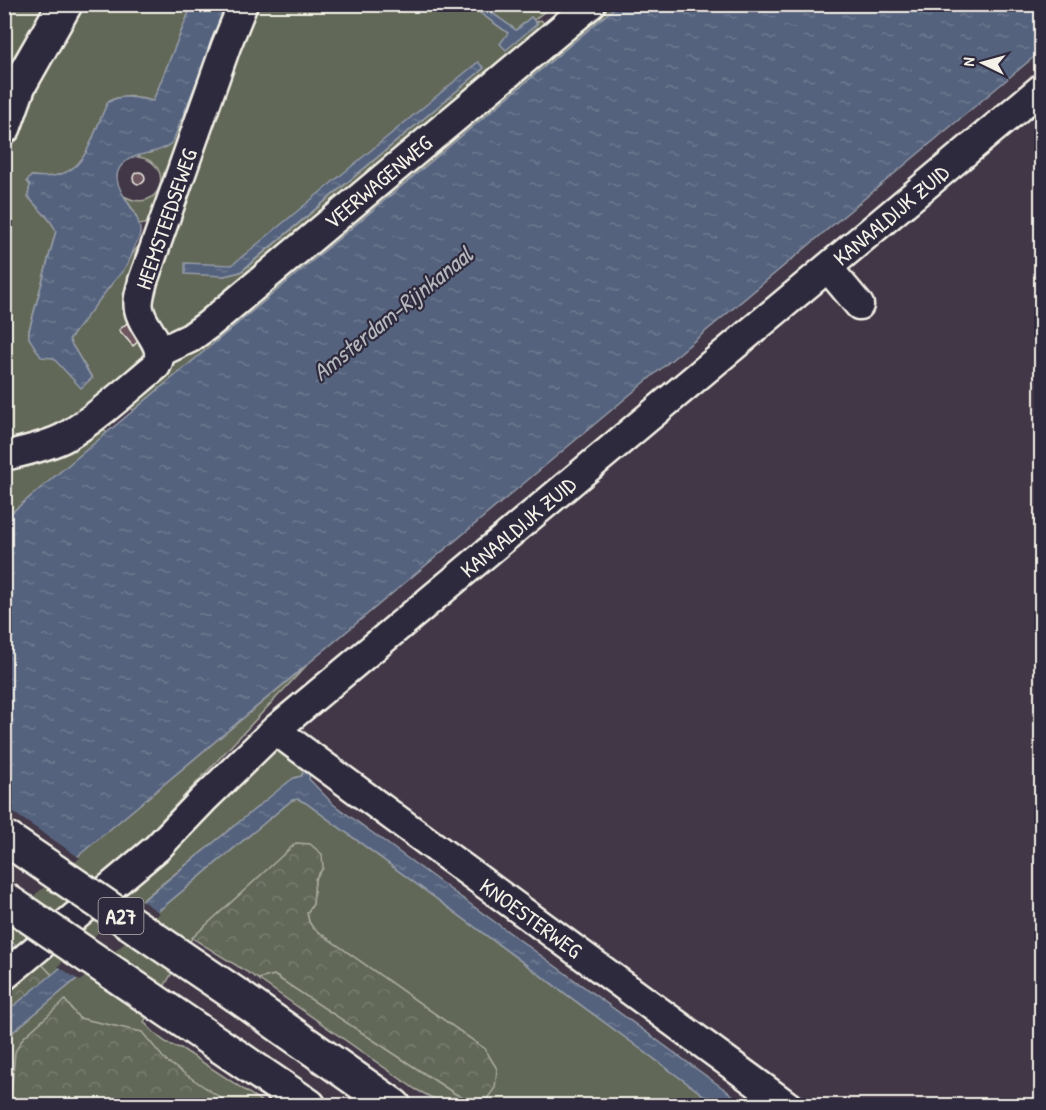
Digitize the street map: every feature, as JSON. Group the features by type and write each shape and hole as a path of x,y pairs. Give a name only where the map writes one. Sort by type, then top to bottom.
{"main road":[{"path":"4,127 12,93 65,4"},
{"name":"A27","path":"4,837 238,996 394,1106"},
{"name":"A27","path":"4,899 309,1106"}],"street":[{"name":"HEEMSTEEDSEWEG","path":"160,352 142,319 138,300 243,4"},
{"name":"VEERWAGENWEG","path":"160,352 190,338 208,325 591,4"},
{"name":"KANAALDIJK ZUID","path":"4,976 157,848 274,730 1041,88"},
{"path":"828,268 859,305"},
{"path":"4,456 65,437 96,416 156,366 160,352"},
{"name":"KNOESTERWEG","path":"274,730 788,1106"}],"green space":[{"path":"15,5 45,5 5,71 5,22"},
{"path":"85,5 192,5 153,101 135,97 119,97 108,102 84,157 75,166 65,173 32,176 27,181 30,185 28,196 51,221 56,231 29,330 29,338 53,358 92,378 69,340 156,222 139,225 135,213 124,196 137,201 147,199 155,194 160,186 157,168 150,161 138,157 142,153 150,153 173,141 227,5 236,5 131,293 151,356 68,425 5,448 5,167 29,104 50,63"},
{"path":"249,5 469,5 509,34 541,20 549,29 244,284 171,335 161,331 154,324 147,288","holes":["478,63 483,69 241,272 224,276 185,264 232,266"]},
{"path":"481,5 579,5 560,20 550,7 534,20 531,17 516,30"},
{"path":"602,5 618,5 133,411 124,401 206,336"},
{"path":"101,424 107,434 5,518 5,466"},
{"path":"307,665 109,876 21,948 5,938 4,917"},
{"path":"272,751 288,752 308,767 303,771 302,776 294,778 52,975 38,960"},
{"path":"298,799 717,1105 477,1105 486,1100 485,1049 313,928 309,922 307,913 313,904 315,879 323,868 192,938 144,1022 165,1042 181,1048 267,1105 5,1106 5,1045 14,1031 292,800"},
{"path":"296,843 310,844 322,854 323,868 315,879 313,904 307,913 313,928 485,1049 497,1069 495,1088 486,1100 478,1105 454,1093 274,975 258,979 192,938"},
{"path":"38,960 52,975 5,1013 5,987"},
{"path":"274,975 454,1093 477,1105 446,1105 415,1089 258,979"},
{"path":"65,1000 79,1018 142,1032 166,1061 231,1105 10,1105 15,1052 23,1038"}],"water":[{"path":"192,5 227,5 173,141 162,149 132,157 121,166 117,174 121,190 136,216 140,235 126,266 69,340 92,378 81,388 53,358 41,357 29,338 56,231 51,221 28,196 30,185 27,181 31,176 64,173 75,166 90,145 108,102 125,97 153,101"},
{"path":"469,5 481,5 516,30 531,17 537,24 506,50 500,44 508,33"},
{"name":"Amsterdam-Rijnkanaal","path":"618,5 1041,5 1041,51 5,917 5,518"},
{"path":"478,62 484,68 240,272 224,276 185,274 185,263 232,265"},
{"path":"303,771 310,773 309,779 333,804 746,1105 717,1105 298,799 292,800 14,1031 5,1045 5,1013 288,782 302,776"}],"pier":[{"path":"5,807 80,858 4,920"},
{"path":"139,899 160,913 80,981 58,966"}],"building":[{"path":"139,172 145,178 139,184 133,178"},
{"path":"127,323 140,340 133,346 119,330"}]}
